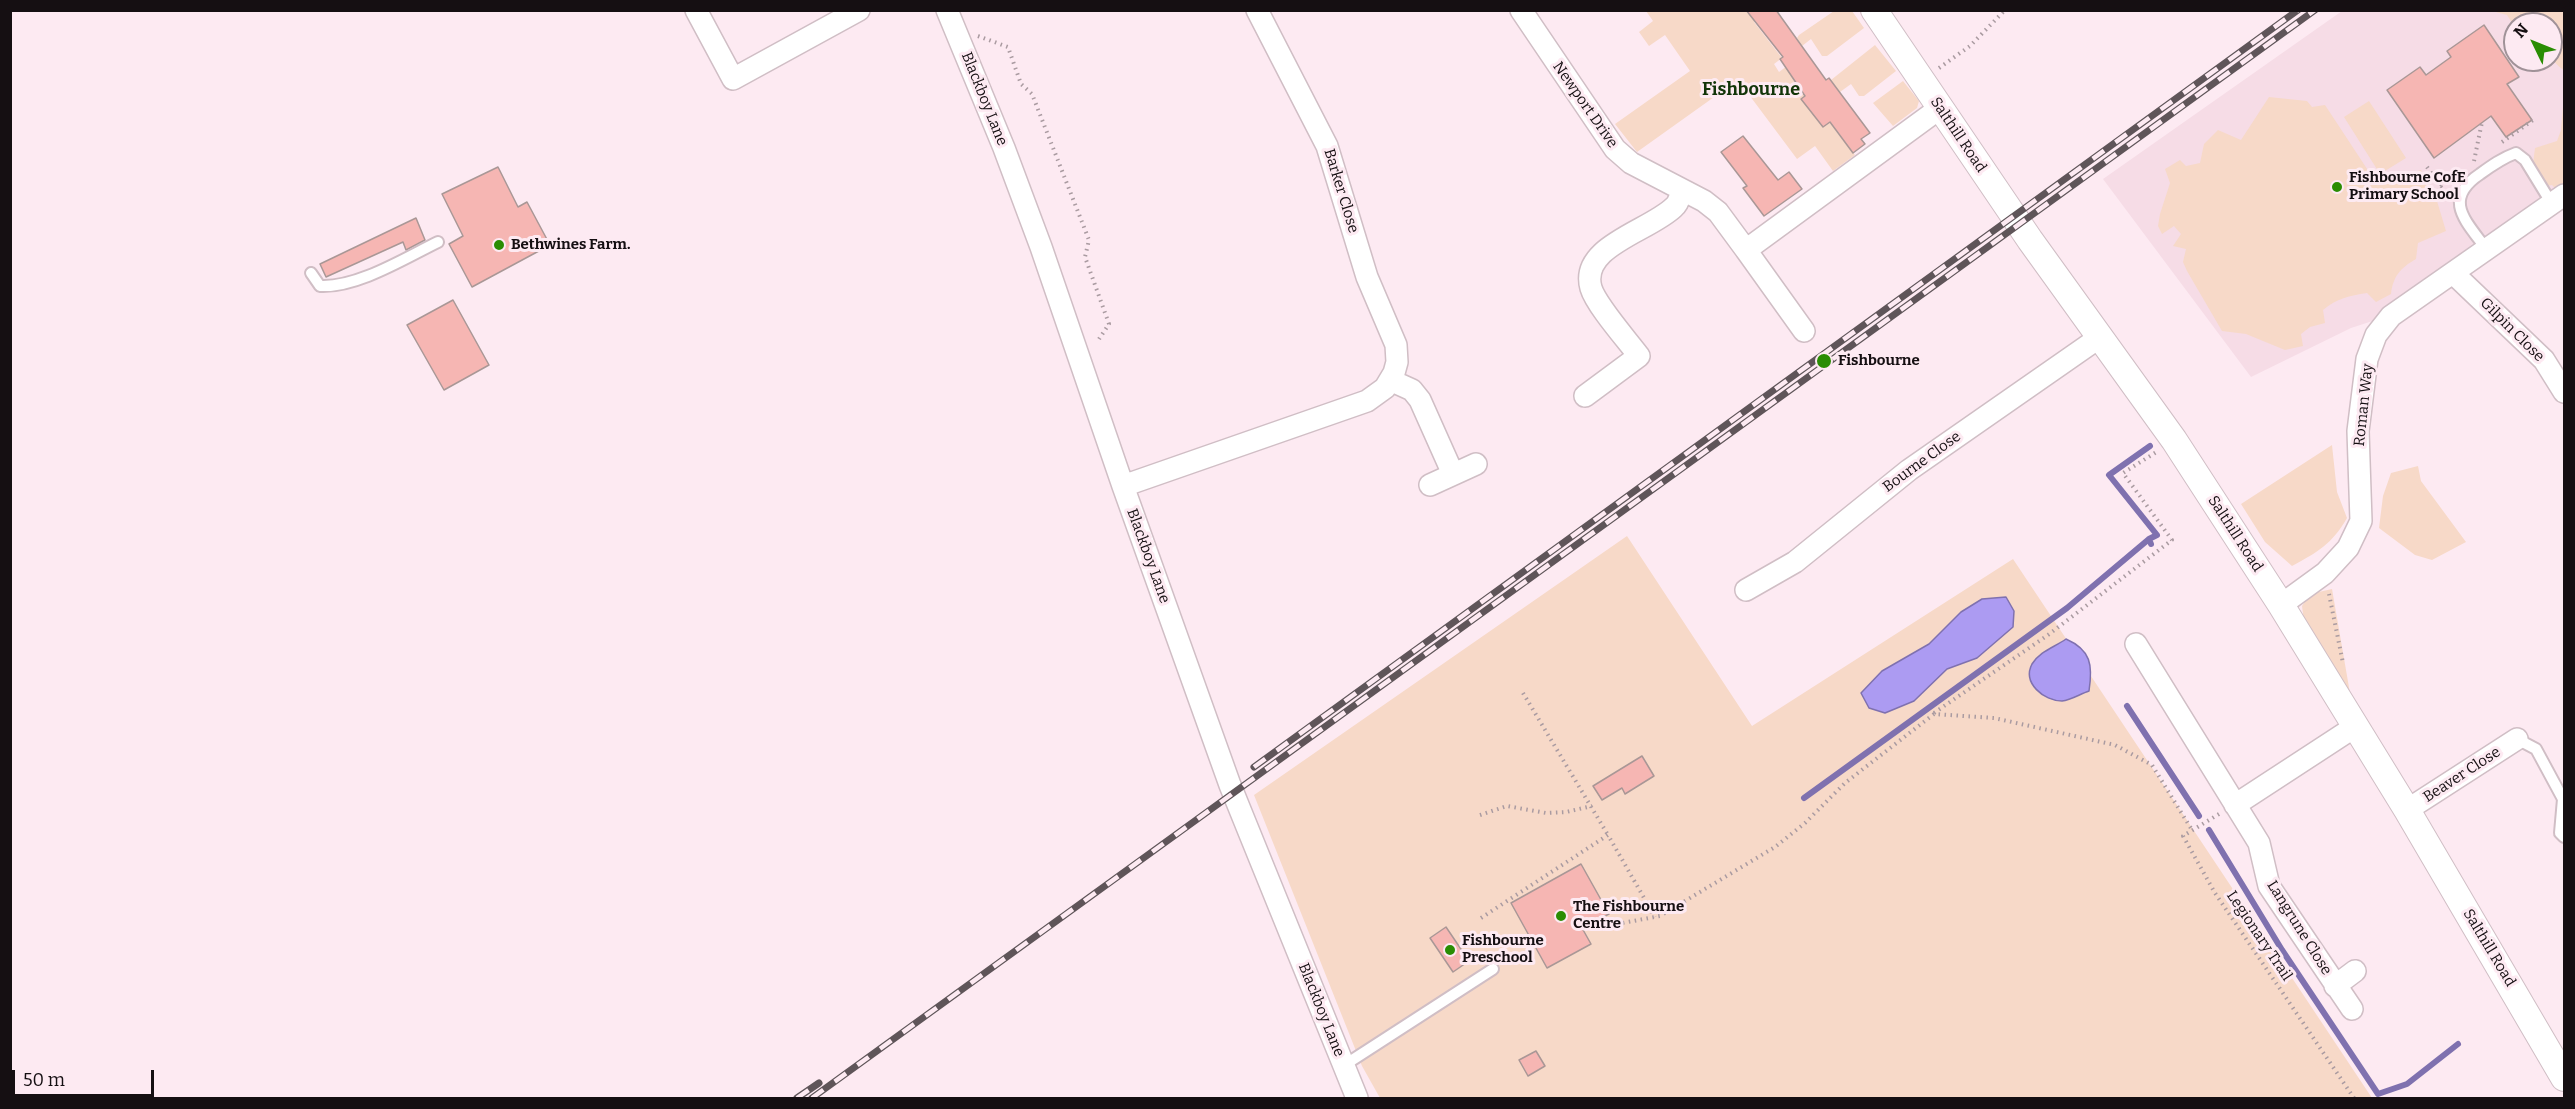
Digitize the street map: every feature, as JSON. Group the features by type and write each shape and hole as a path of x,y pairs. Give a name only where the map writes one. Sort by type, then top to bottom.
{"street":[{"path":"696,10 733,79 859,10"},
{"name":"Blackboy Lane","path":"947,10 1004,147 1041,247 1123,486 1230,785 1357,1098"},
{"name":"Barker Close","path":"1257,10 1327,146 1368,277 1396,345 1397,362 1390,380"},
{"name":"Newport Drive","path":"1521,10 1615,149 1630,163 1718,212 1804,332"},
{"name":"Salthill Road","path":"1874,10 2030,240 2174,440 2281,605 2407,810 2565,1078"},
{"path":"1746,250 1940,108"},
{"path":"1585,396 1639,356 1591,289 1590,274 1597,258 1608,246 1663,216 1677,205 1682,190"},
{"name":"Roman Way","path":"2281,605 2325,573 2348,548 2361,521 2358,431 2367,359 2376,335 2391,316 2558,199"},
{"name":"Gilpin Close","path":"2454,274 2544,360 2565,392"},
{"name":"Bourne Close","path":"1746,590 1795,562 1909,470 2100,337"},
{"path":"1123,486 1349,408 1379,394 1390,380 1412,390 1420,400 1453,474"},
{"path":"1430,485 1476,464"},
{"name":"Langrune Close","path":"2136,644 2259,843 2269,886 2352,1009"},
{"path":"2235,805 2356,726"},
{"name":"Beaver Close","path":"2407,810 2517,740"},
{"name":"Langrune Close","path":"2335,986 2355,971"}],"lane":[{"path":"2487,250 2464,217 2458,201 2467,183 2506,156 2516,153 2525,159 2558,199"},
{"path":"311,273 320,286 334,287 364,277 438,242"},
{"path":"2517,740 2536,749 2564,799 2560,833 2565,837"},
{"path":"1343,1066 1493,969"}],"path":[{"path":"1933,70 1950,63 2005,10"},
{"path":"975,28 979,37 1008,47 1021,84 1032,94 1040,114 1089,240 1085,257 1110,324 1099,339"},
{"path":"2474,162 2482,122"},
{"path":"2427,167 2440,186 2458,201"},
{"path":"1617,924 1660,916 1775,847 1805,824 1845,783 1934,714 2048,635 2172,540 2123,473 2174,440"},
{"path":"2325,573 2344,667"},
{"path":"1523,693 1592,806 1655,917"},
{"path":"1934,714 1994,718 2115,745 2152,765 2192,830 2235,805"},
{"path":"1480,815 1507,806 1546,813 1566,812 1592,806"},
{"name":"Legionary Trail","path":"2192,830 2182,836 2215,893 2354,1098"},
{"path":"1481,918 1608,835"}],"shaded area":[{"path":"1646,11 1770,11 1754,22 1782,58 1774,64 1779,72 1787,66 1807,94 1802,99 1823,126 1835,119 1836,131 1855,155 1833,171 1815,146 1797,159 1738,80 1637,152 1615,124 1690,71 1665,35 1649,46 1639,32 1653,21"},
{"path":"1834,11 1852,11 1864,28 1827,56 1822,56 1811,39 1802,46 1797,38 1799,35"},
{"name":"Fishbourne CofE Primary School","path":"2342,11 2542,11 2503,12 2503,72 2563,72 2564,37 2564,195 2394,314 2351,328 2251,377 2103,179"},
{"path":"2492,11 2564,11 2564,70 2563,12 2503,12 2503,14"},
{"path":"1875,45 1896,71 1864,96 1859,96 1851,84 1840,92 1831,80"},
{"path":"1903,81 1919,101 1917,108 1893,126 1873,103"},
{"path":"2269,97 2307,101 2312,107 2325,105 2377,184 2421,170 2437,201 2446,231 2418,243 2416,259 2398,274 2391,294 2376,302 2367,293 2338,300 2323,310 2325,323 2310,327 2301,334 2303,346 2285,350 2246,334 2222,331 2183,262 2186,249 2173,246 2181,234 2174,226 2162,234 2158,226 2170,183 2165,169 2180,160 2186,166 2200,163 2204,144 2218,130 2241,140"},
{"path":"2369,101 2406,158 2380,174 2344,117"},
{"path":"2563,107 2564,187 2558,191 2552,185 2536,188 2533,164 2535,148 2557,141 2561,130"},
{"path":"2332,445 2337,492 2347,518 2324,546 2292,566 2265,542 2241,504"},
{"path":"2418,466 2421,481 2466,542 2432,560 2415,555 2379,528 2383,496 2391,473"},
{"path":"1627,536 1752,726 2013,559 2372,1098 1380,1098 1362,1066 1254,795"},
{"path":"2332,589 2351,699 2304,621 2302,606 2310,594"},
{"path":"2006,597 2014,611 2013,627 1977,658 1947,669 1914,701 1885,713 1869,708 1861,693 1882,671 1929,644 1961,612 1982,599"},
{"path":"2066,639 2085,653 2091,673 2089,691 2062,701 2048,698 2036,690 2030,678 2030,671 2032,664 2039,656"}],"building":[{"path":"1746,10 1776,10 1826,80 1829,78 1870,133 1861,139 1865,144 1853,153 1830,122 1823,127 1801,99 1805,96 1780,59 1783,57"},
{"path":"2484,25 2503,53 2503,72 2516,72 2519,77 2507,84 2532,120 2506,137 2491,116 2434,158 2387,90 2420,67 2426,75 2451,57 2447,51"},
{"path":"1743,136 1778,180 1789,172 1802,189 1764,216 1743,188 1747,186 1721,152"},
{"name":"Bethwines Farm.","path":"498,167 518,207 527,202 550,245 472,287 449,244 463,236 442,194"},
{"path":"416,218 425,240 406,250 403,242 326,277 320,264"},
{"path":"453,300 489,365 444,390 407,325"},
{"path":"1642,756 1654,776 1625,794 1622,788 1602,800 1593,786"},
{"name":"The Fishbourne Centre","path":"1581,864 1609,914 1582,928 1591,944 1547,968 1511,903"},
{"name":"Fishbourne Preschool","path":"1446,927 1469,961 1453,972 1430,938"},
{"path":"1536,1051 1545,1066 1528,1076 1519,1060"}],"waterway":[{"path":"2149,539 2157,535 2109,475 2150,446"},
{"path":"1804,798 2067,608 2149,539 2151,544"},
{"path":"2127,706 2199,816"},
{"path":"2209,830 2282,950 2378,1094 2407,1084 2458,1044"}],"railway":[{"path":"1254,767 2298,10"},
{"path":"812,1098 2315,10"},
{"path":"797,1098 819,1083"}],"place":[{"name":"Fishbourne CofE Primary School","path":"2337,187"},
{"name":"Bethwines Farm.","path":"499,245"},
{"name":"Fishbourne","path":"1824,361"},
{"name":"The Fishbourne Centre","path":"1561,916"},
{"name":"Fishbourne Preschool","path":"1450,950"}],"district":[{"name":"Fishbourne","path":"1751,90"}]}
